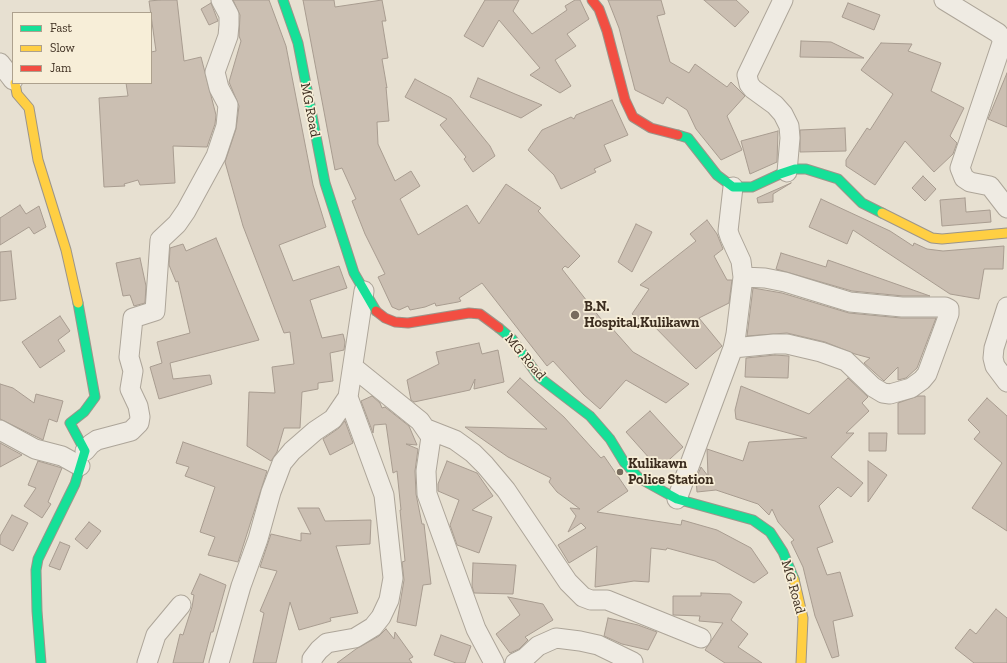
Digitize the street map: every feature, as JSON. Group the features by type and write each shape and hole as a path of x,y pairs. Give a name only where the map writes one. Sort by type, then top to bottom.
{"street":[{"path":"41,663 37,611 36,570 38,559 75,484 82,459 90,444 97,440 131,431 135,428 140,417 138,406 130,389 133,371 129,357 133,318 156,311 160,240 177,224 186,211 216,156 226,126 228,105 218,84 215,72 228,36 229,25 229,15 221,0"},
{"name":"MG Road","path":"283,0 298,43 325,183 354,273 375,310 385,318 395,322 408,322 469,313 480,314 490,320 512,339 539,377 590,416 610,439 624,462 639,478 660,491 677,499 753,520 770,532 792,572 803,618 801,663"},
{"path":"592,0 599,9 607,31 624,100 633,117 652,128 668,131 688,138 717,175 733,187 752,187 788,172 806,169 838,179 862,203 932,238 942,239 1007,233"},
{"path":"783,0 747,74 749,84 753,89 783,114 788,126 790,138 788,172"},
{"path":"944,0 1003,31 1002,47 960,168 964,178 970,182 990,186 1007,208"},
{"path":"0,63 12,79"},
{"path":"15,84 17,94 29,108 38,160 60,227 83,323 95,397 84,412 70,423 82,459"},
{"path":"677,499 733,348 739,319 743,277 741,261 728,231 733,187"},
{"path":"733,348 786,344 821,352 846,361 873,387 883,393 890,394 911,388 922,380 927,374 949,314 949,309 945,307 902,307 850,302 785,282 765,278 743,277"},
{"path":"219,663 271,492 282,464 292,451 315,431 333,419 348,397 364,291"},
{"path":"1007,307 994,348 993,358 995,366 1007,382"},
{"path":"353,367 420,421 427,429 432,442 426,471 427,494 476,629 494,663"},
{"path":"312,663 319,650 327,643 355,638 373,627 381,617 389,600 393,578 384,495 348,397"},
{"path":"427,429 455,440 473,453 485,465 506,490 568,582 583,597 591,600 607,600 701,638"},
{"path":"0,430 35,449 62,456 82,459"},
{"path":"147,663 156,635 180,604"},
{"path":"515,663 525,658 538,646 556,638 598,645 633,662"}],"building":[{"path":"177,0 184,61 201,57 216,115 215,124 207,147 173,146 175,183 140,185 138,180 124,184 125,186 104,187 99,98 128,96 126,84 152,84 152,52 156,51 152,12 151,12 149,1"},
{"path":"233,0 269,0 286,46 313,185 326,227 279,245 293,281 339,266 347,288 310,300 322,338 343,334 345,342 344,350 330,353 333,381 318,383 318,389 302,392 300,428 284,428 277,452 271,461 247,446 249,392 275,393 272,367 294,364 290,332 284,333 243,226 225,162 236,129 239,106 229,82 241,41 239,36 240,15"},
{"path":"303,0 334,0 335,7 382,0 386,21 382,21 388,58 382,59 387,88 386,87 389,121 377,122 378,144 395,181 411,171 420,186 400,199 418,235 467,205 479,224 506,184 541,208 538,211 580,256 568,268 565,266 562,269 608,328 610,326 633,352 689,384 666,403 626,380 600,409 584,395 553,361 547,366 482,283 459,298 461,301 458,302 436,306 435,303 410,310 408,306 399,310 392,307 378,277 385,274 365,234 352,201 356,199 342,168 335,170"},
{"path":"485,0 519,0 513,11 532,34 567,10 565,6 575,0 580,0 589,19 567,34 576,46 555,60 571,86 560,93 530,75 540,68 499,20 483,47 464,36"},
{"path":"608,0 661,0 665,14 657,16 670,62 689,73 695,64 727,87 731,82 745,96 727,116 742,150 721,160 696,129 687,110 667,97 663,104 635,90 619,28"},
{"path":"704,0 736,0 749,12 735,27"},
{"path":"211,3 218,21 209,25 201,9"},
{"path":"848,3 880,15 874,30 842,17"},
{"path":"801,41 831,42 864,58 800,57"},
{"path":"881,43 912,44 908,51 941,63 931,91 964,108 950,136 957,143 953,154 934,172 905,141 875,185 846,166 846,160 867,128 870,130 893,94 861,70"},
{"path":"1007,73 1007,127 988,119"},
{"path":"478,78 542,105 521,118 470,97"},
{"path":"415,79 451,98 490,146 495,156 473,172 464,159 466,157 440,125 447,119 405,97"},
{"path":"612,100 628,135 604,145 611,161 594,169 596,172 561,189 554,175 528,150 542,130 571,117 574,119 576,115"},
{"path":"845,128 846,151 800,152 800,130"},
{"path":"778,131 777,162 750,174 741,141"},
{"path":"923,176 936,189 925,201 912,188"},
{"path":"791,183 773,194 773,202 758,203 757,198"},
{"path":"965,198 966,212 990,210 991,222 942,226 940,200"},
{"path":"821,199 890,231 913,246 914,243 927,249 943,251 1004,246 1003,269 984,269 979,299 950,294 853,230 847,244 809,227"},
{"path":"20,205 26,214 39,206 46,227 34,234 29,227 0,245 0,218"},
{"path":"707,220 717,234 723,249 714,256 727,280 732,280 729,303 699,318 722,346 696,369 648,320 646,324 632,314 649,289 640,285 696,241 690,234"},
{"path":"636,224 652,232 632,272 618,262"},
{"path":"216,238 259,340 170,363 173,379 210,375 212,384 159,399 150,367 162,363 157,342 190,333 178,281 176,282 169,265 170,248 183,244 186,251"},
{"path":"11,251 16,299 0,301 0,252"},
{"path":"781,253 826,267 828,260 930,296 903,296 852,291 776,269"},
{"path":"140,258 146,286 145,303 134,306 130,295 123,296 116,263"},
{"path":"753,288 782,293 849,313 901,318 936,318 917,368 906,378 898,380 898,367 884,381 864,363 870,358 855,354 825,342 787,333 747,336"},
{"path":"60,316 70,331 58,340 65,351 40,368 22,342"},
{"path":"479,343 482,354 498,350 504,382 474,389 475,379 470,390 414,402 411,400 407,380 439,364 436,352"},
{"path":"775,355 789,356 788,378 745,377 746,358"},
{"path":"520,378 564,417 601,458 604,456 628,491 597,512 681,525 682,520 717,530 751,548 768,573 754,583 715,561 667,548 666,550 651,548 649,582 634,581 595,587 597,546 569,563 558,545 586,528 581,523 568,532 576,516 570,508 580,509 557,492 549,482 551,478 508,457 465,427 547,429 507,392"},
{"path":"848,378 868,397 862,403 869,411 846,433 854,433 831,457 863,483 851,497 838,487 819,506 833,542 817,548 827,575 840,572 853,616 833,621 839,656 832,658 815,616 803,567 791,542 794,540 778,522 772,509 769,515 758,504 716,490 697,492 696,479 701,467 708,476 707,449 743,461 749,442 807,438 736,419 735,410 741,386 809,414"},
{"path":"0,384 13,388 34,403 36,394 63,401 57,422 49,419 43,440 0,419"},
{"path":"372,396 380,403 382,408 385,407 409,426 417,445 406,444 418,449 415,471 416,494 422,524 424,524 431,584 423,585 416,626 397,622 404,580 402,562 405,561 397,471 393,473 386,424 374,425 373,433 361,401"},
{"path":"918,396 925,396 925,434 898,434 898,403"},
{"path":"987,398 1007,416 1007,531 972,508 1002,463 974,439 980,432 968,420"},
{"path":"650,411 683,447 659,469 626,432"},
{"path":"345,421 353,443 330,455 323,439 339,428"},
{"path":"869,433 887,433 886,451 869,451"},
{"path":"183,442 267,471 238,562 208,555 215,537 200,532 215,487 185,476 189,467 176,463"},
{"path":"0,443 22,455 0,467"},
{"path":"38,461 62,468 48,502 51,504 42,518 24,506 36,488 28,485"},
{"path":"447,461 477,473 493,496 472,510 492,517 479,553 457,545 450,525 459,500 438,491 438,484"},
{"path":"868,461 887,475 868,502"},
{"path":"298,508 319,508 325,521 371,520 370,544 336,546 358,613 330,618 331,621 299,630 290,602 276,663 253,663 264,613 260,611 277,571 260,567 271,534 301,541 301,533 311,534"},
{"path":"12,515 28,523 13,551 0,544 0,536"},
{"path":"89,522 101,531 87,549 75,539"},
{"path":"60,542 70,546 60,570 49,566"},
{"path":"473,563 516,565 513,594 474,593 472,586"},
{"path":"200,574 226,585 213,632 211,632 203,663 173,663 180,634 183,635 192,607 194,595 191,594"},
{"path":"701,593 730,594 742,602 731,620 748,634 738,647 762,663 725,663 705,650 723,623 699,621 700,616 673,615 673,596 701,596"},
{"path":"508,597 543,604 553,620 525,637 528,640 519,649 510,653 496,634 520,615"},
{"path":"996,609 1007,618 1007,663 974,663 955,648 970,629 976,634"},
{"path":"608,618 638,625 657,632 648,650 622,644 604,636"},
{"path":"386,629 394,639 395,632 413,657 409,659 412,663 337,663 356,649 379,636"},
{"path":"441,635 471,646 465,663 456,663 434,655"}],"traffic: fast":[{"path":"283,0 298,43 325,183 354,273 376,311"},
{"path":"678,135 688,138 717,175 733,187 752,187 780,174 795,169 806,169 838,179 862,203 882,213"},
{"path":"41,663 37,611 36,570 38,559 75,484 85,451 70,423 84,412 95,397 78,303"},
{"path":"499,328 512,339 539,377 590,416 610,439 624,462 639,478 677,499 753,520 770,532 783,552 794,579"}],"traffic: slow":[{"path":"15,84 17,94 29,108 38,160 66,250 78,303"},
{"path":"882,213 932,238 942,239 1007,233"},
{"path":"794,579 803,618 801,663"}],"traffic: jam":[{"path":"592,0 599,9 607,31 625,100 633,117 651,128 678,135"},
{"path":"376,311 385,318 395,322 408,323 469,313 480,314 499,328"}],"place":[{"name":"B.N. Hospital,Kulikawn","path":"575,315"},
{"name":"Kulikawn Police Station","path":"620,472"}]}
